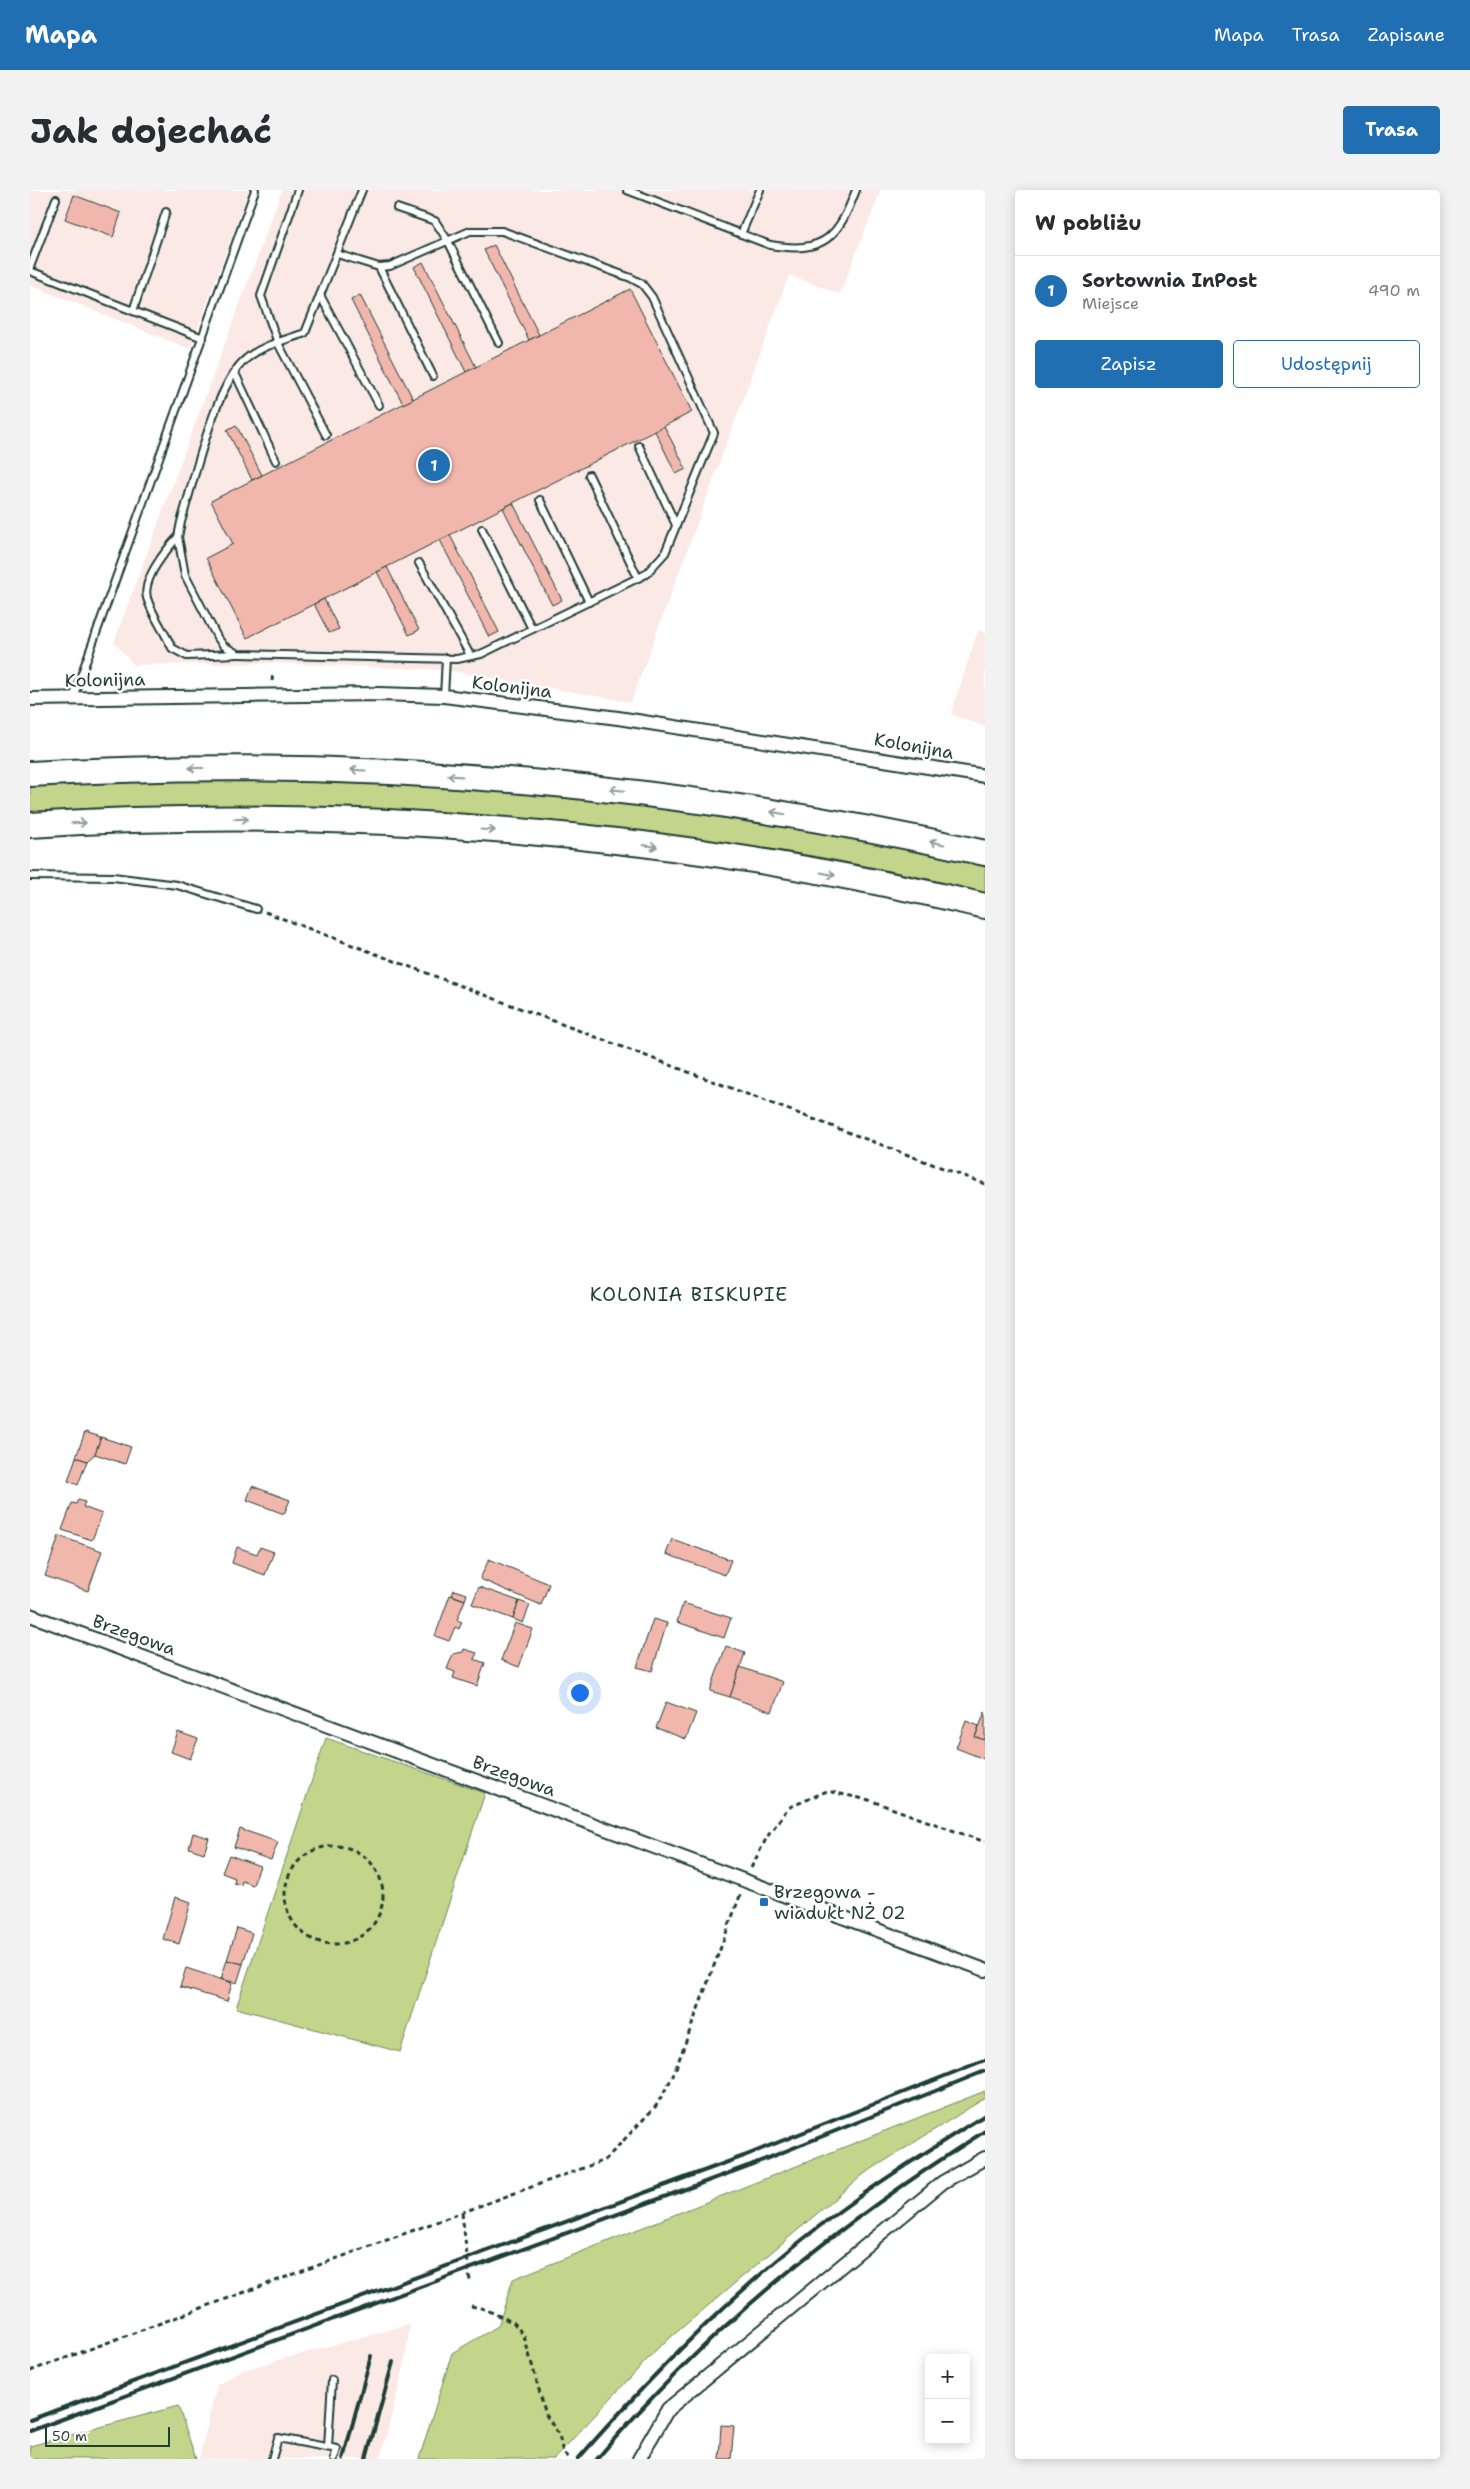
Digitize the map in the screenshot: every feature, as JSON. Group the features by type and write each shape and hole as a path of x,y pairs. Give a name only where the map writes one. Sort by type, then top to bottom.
{"highway":[{"path":"30,766 130,770 352,770 585,787 688,799 822,820 985,853"},
{"path":"30,774 130,770"},
{"path":"30,825 194,819 282,820 404,824 510,832 627,843 772,864 985,906"}],"street":[{"name":"Kolonijna","path":"30,699 378,694 444,696 713,732 985,776"},
{"name":"Brzegowa","path":"30,1614 985,1970"},
{"path":"639,2459 668,2409 943,2182 985,2158"}],"lane":[{"path":"74,698 255,190"},
{"path":"298,190 261,296 278,343 326,435"},
{"path":"627,190 770,245 791,248 813,246 832,237 846,216 856,190"},
{"path":"741,234 760,190"},
{"path":"238,654 224,646 217,637 186,576 178,537 181,522 220,397 244,360 257,351 305,333 359,191"},
{"path":"30,267 56,199"},
{"path":"397,208 435,221 448,241 499,343"},
{"path":"133,311 166,212"},
{"path":"178,537 162,554 148,584 147,597 172,648 179,654 187,656 238,654 446,658 481,654 646,574 665,553 714,433 652,297 642,284 631,278 502,231 487,229 470,231 390,266 379,268 336,254"},
{"path":"379,268 433,376"},
{"path":"30,271 203,338"},
{"path":"320,295 379,405"},
{"path":"235,373 276,461"},
{"path":"639,446 676,525"},
{"path":"589,475 638,578"},
{"path":"540,500 589,602"},
{"path":"482,529 532,629"},
{"path":"419,563 470,656"},
{"path":"444,696 446,658"},
{"path":"30,876 113,877 177,885 256,909"},
{"path":"328,2448 332,2380"},
{"path":"272,2459 278,2438 337,2449 334,2459"}],"path":[{"path":"256,909 985,1184"},
{"path":"30,2371 605,2160 656,2106 673,2076 745,1881 767,1837 788,1808 827,1791 869,1800 985,1842"},
{"path":"331,1846 354,1849 368,1858 378,1871 384,1887 384,1903 378,1919 367,1932 353,1941 337,1944 321,1943 306,1936 294,1924 287,1909 284,1893 288,1877 296,1863 308,1852 331,1846"},
{"path":"462,2213 470,2281"},
{"path":"471,2306 485,2309 514,2323 524,2336 546,2415 559,2435 563,2453 570,2459"}],"shaded area":[{"path":"30,190 249,190 190,349 30,285"},
{"path":"282,190 881,190 840,294 789,275 631,702 445,670 275,663 134,665 114,642"},
{"path":"978,630 985,632 985,727 951,714"},
{"path":"410,2324 404,2368 380,2459 199,2459 217,2385 243,2370"}],"green space":[{"path":"120,779 367,782 429,785 614,800 707,812 893,845 985,864 985,895 680,840 30,815 30,784"},
{"path":"326,1738 485,1793 400,2052 236,2008"},
{"path":"985,2091 985,2098 864,2174 658,2348 554,2459 419,2459 452,2353 498,2326 513,2279"},
{"path":"178,2406 196,2459 30,2459 30,2446"}],"building":[{"path":"74,195 121,213 113,237 65,219"},
{"path":"494,245 539,335 529,340 484,250"},
{"path":"423,262 476,367 466,372 414,267"},
{"path":"630,289 692,412 247,638 206,558 233,544 211,501"},
{"path":"360,295 413,399 403,404 351,300"},
{"path":"236,425 262,475 252,480 227,430"},
{"path":"664,426 686,469 676,474 655,431"},
{"path":"513,503 562,600 552,605 503,508"},
{"path":"450,535 499,632 489,637 440,540"},
{"path":"387,567 419,630 409,635 377,572"},
{"path":"324,599 339,629 329,633 314,604"},
{"path":"85,1432 101,1437 95,1454 87,1461 76,1457"},
{"path":"101,1437 131,1447 125,1464 95,1454"},
{"path":"76,1457 87,1461 78,1485 68,1481"},
{"path":"252,1486 290,1500 284,1514 247,1500"},
{"path":"78,1500 85,1502 83,1507 102,1514 92,1540 62,1530 72,1503 76,1504"},
{"path":"59,1536 102,1551 88,1591 45,1576"},
{"path":"672,1539 731,1560 725,1575 666,1554"},
{"path":"237,1547 257,1554 260,1547 274,1552 265,1575 232,1563"},
{"path":"489,1559 549,1584 541,1605 480,1579"},
{"path":"479,1587 519,1601 513,1619 472,1604"},
{"path":"454,1590 467,1594 465,1600 452,1595"},
{"path":"450,1595 465,1600 457,1620 462,1622 459,1629 455,1627 449,1641 435,1636"},
{"path":"519,1601 530,1605 523,1623 513,1619"},
{"path":"683,1603 731,1618 724,1638 677,1622"},
{"path":"653,1619 667,1623 652,1671 637,1667"},
{"path":"515,1623 533,1629 519,1667 501,1660"},
{"path":"726,1646 745,1653 730,1697 710,1691"},
{"path":"464,1649 477,1653 474,1659 485,1663 477,1686 453,1678 455,1672 447,1669 453,1654 463,1652"},
{"path":"740,1667 783,1682 772,1712 730,1697"},
{"path":"666,1702 696,1713 686,1739 656,1728"},
{"path":"985,1712 985,1740 975,1737"},
{"path":"966,1721 979,1726 975,1737 985,1740 984,1759 956,1748"},
{"path":"178,1732 198,1739 190,1759 171,1752"},
{"path":"240,1829 278,1842 271,1860 234,1847"},
{"path":"193,1833 209,1838 204,1853 189,1848"},
{"path":"229,1855 260,1866 253,1885 242,1881 241,1885 234,1883 235,1878 222,1873"},
{"path":"175,1897 191,1902 179,1944 163,1939"},
{"path":"237,1928 252,1933 243,1964 227,1960"},
{"path":"227,1960 243,1964 237,1983 221,1979"},
{"path":"186,1968 232,1983 227,2001 180,1987"},
{"path":"721,2425 734,2426 731,2459 719,2459"}],"railway":[{"path":"30,2420 744,2156 985,2060"},
{"path":"30,2431 748,2166 985,2071"},
{"path":"578,2459 635,2396 694,2336 788,2251 861,2196 985,2115"},
{"path":"597,2459 640,2410 685,2364 778,2280 878,2203 985,2131"},
{"path":"343,2459 371,2356"},
{"path":"366,2459 393,2362"}],"place":[{"name":"Sortownia InPost","path":"434,465"},
{"name":"Brzegowa - wiadukt NŻ 02","path":"764,1902"}],"district":[{"name":"KOLONIA BISKUPIE","path":"689,1294"}]}
